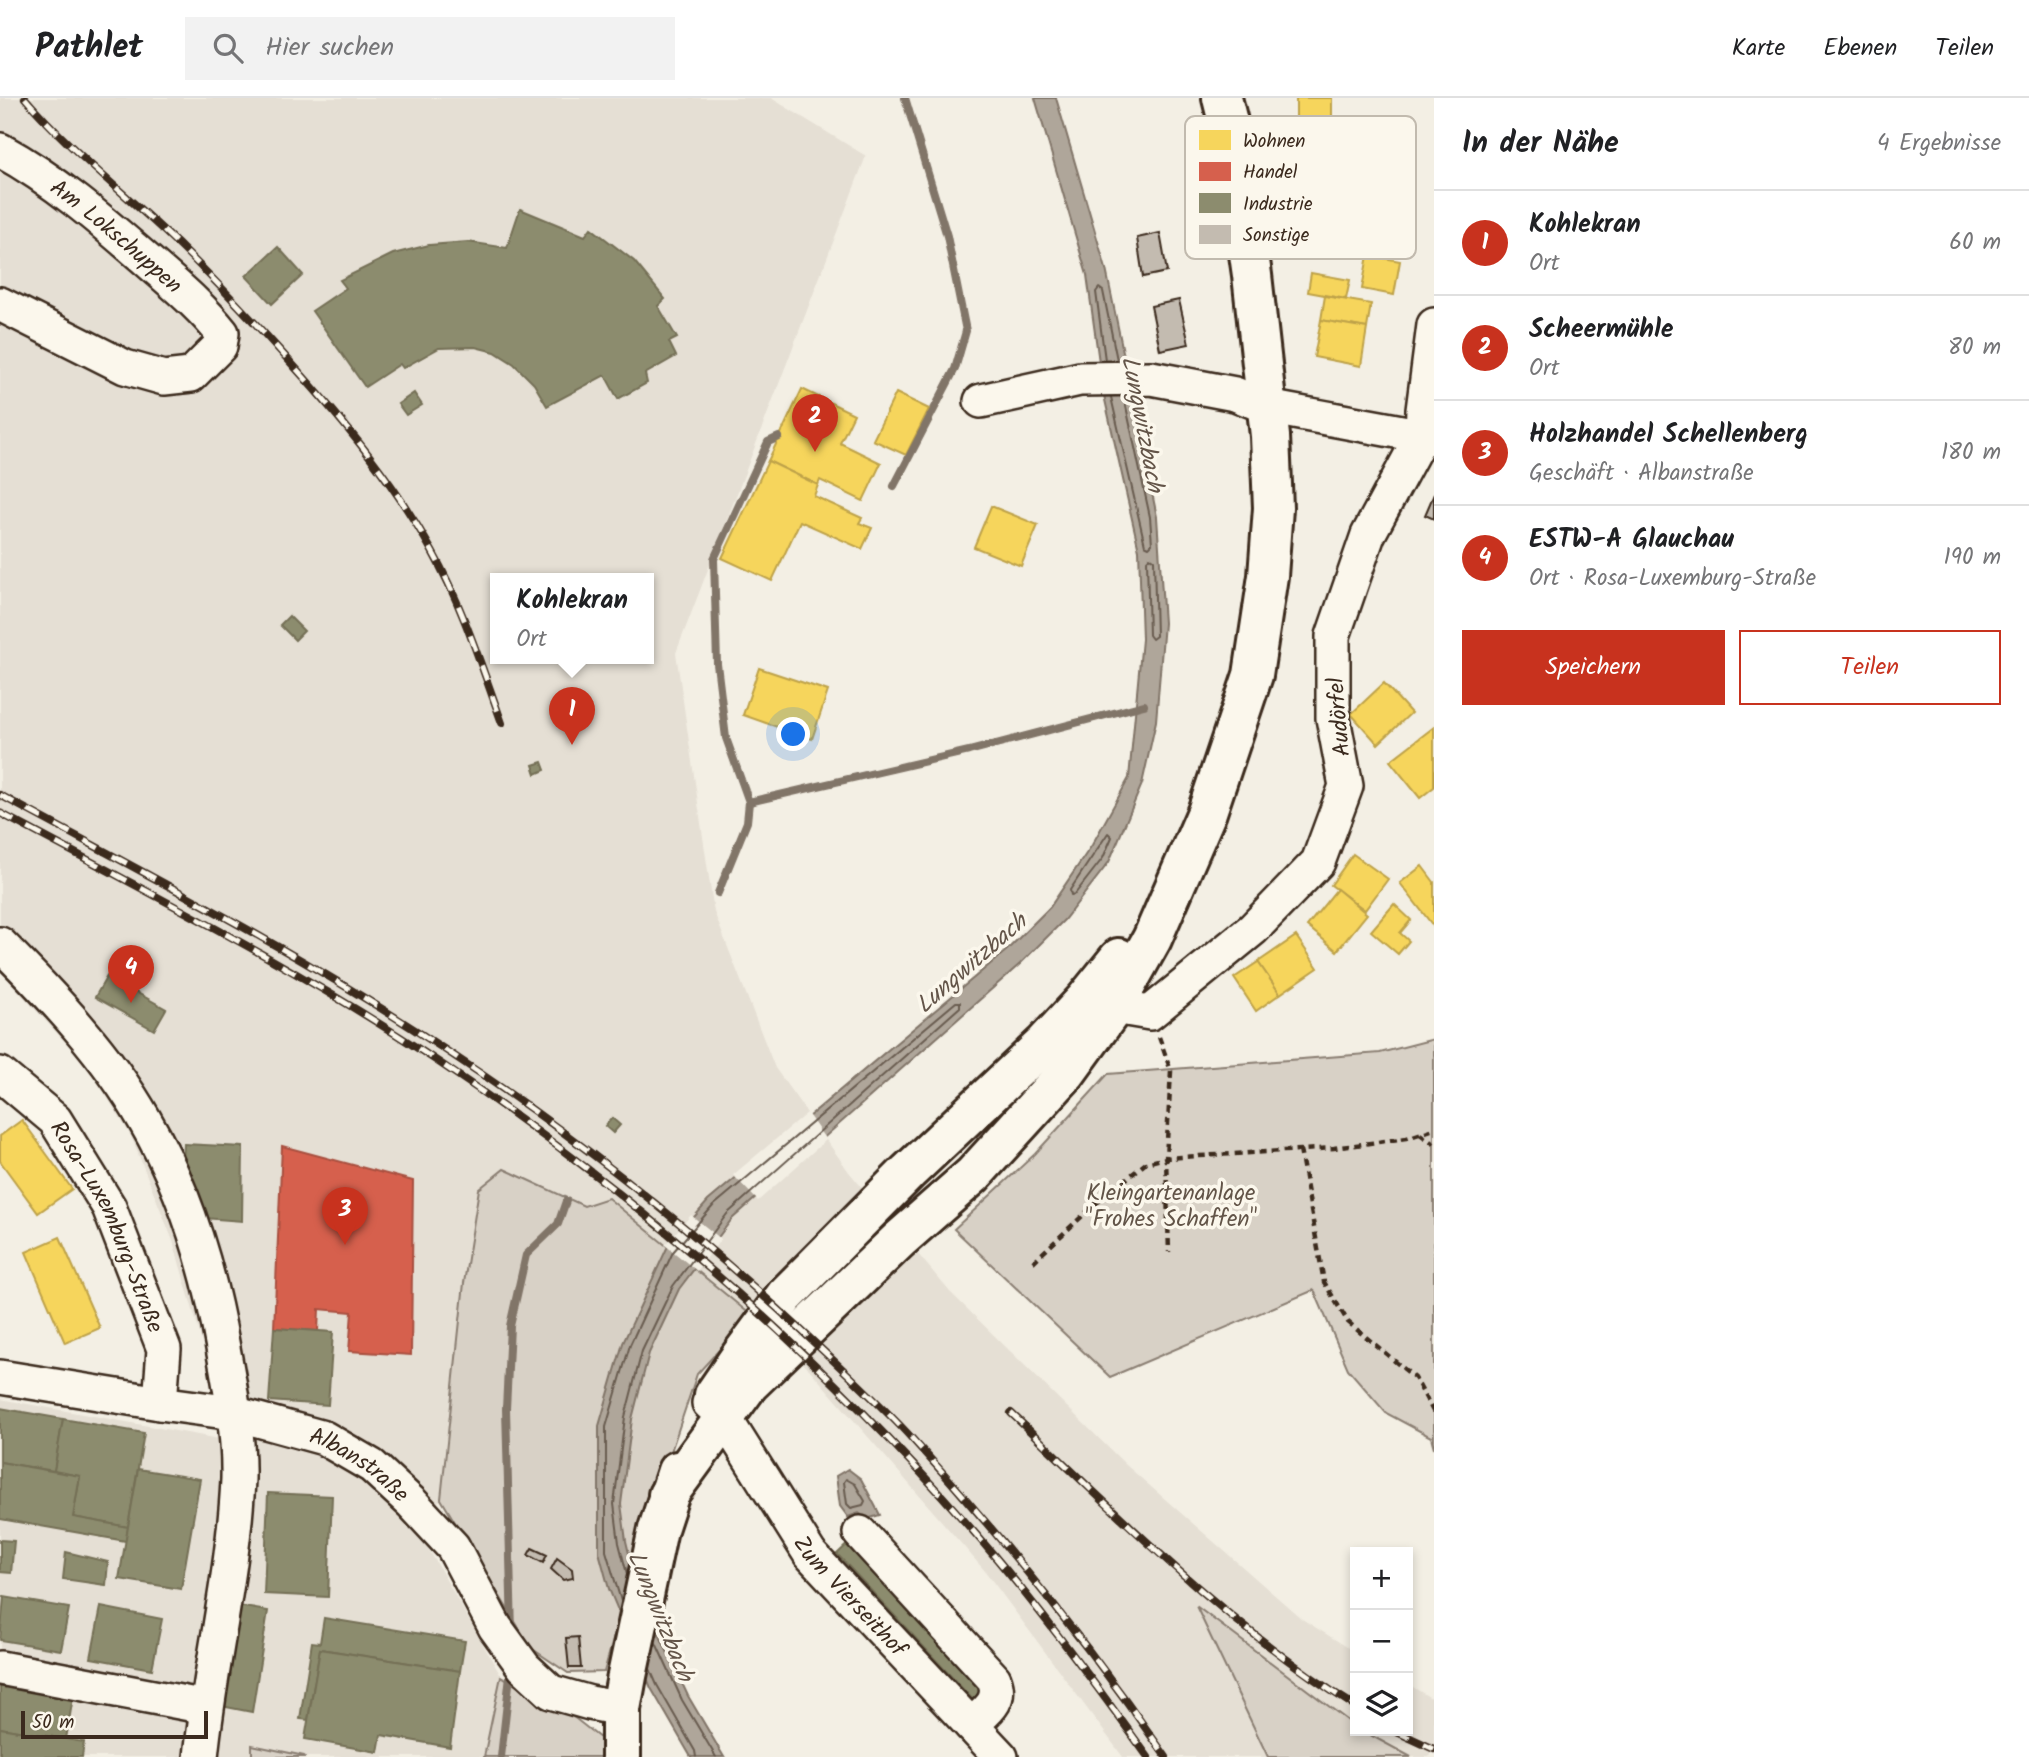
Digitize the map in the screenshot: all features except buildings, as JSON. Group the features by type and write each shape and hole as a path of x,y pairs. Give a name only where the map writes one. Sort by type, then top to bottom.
{"main road":[{"path":"1222,98 1226,116"},
{"path":"621,1757 624,1692 663,1512 688,1438 973,1175 1066,1073 1132,1010 1152,939 1207,812 1253,675 1268,576 1273,508 1267,407 1250,259"},
{"path":"716,1410 741,1354 785,1296 908,1172 1045,1043 1086,1000 1134,939 1183,868"}],"street":[{"name":"Am Lokschuppen","path":"0,150 34,168 106,224 205,312 222,333 220,346 191,375 164,378 125,367 0,304"},
{"name":"Audörfel","path":"1132,1010 1254,929 1318,862 1346,786 1334,718 1333,636 1368,535 1428,437 1423,410 1434,325"},
{"path":"981,401 1080,379 1151,378 1235,394 1267,407 1428,437"},
{"path":"0,944 43,987 97,1051 144,1118 175,1179 203,1257 214,1303 233,1413 238,1479 230,1556 206,1707 201,1757"},
{"name":"Rosa-Luxemburg-Straße","path":"0,1074 55,1120 109,1207 164,1349 160,1403"},
{"name":"Albanstraße","path":"0,1377 233,1413 324,1438 372,1466 412,1503 453,1547 495,1627 524,1667 551,1692 590,1703 624,1692"},
{"name":"Zum Vierseithof","path":"716,1410 810,1554 1001,1757"},
{"path":"860,1533 994,1679 998,1690 993,1704 971,1726"},
{"path":"0,1668 206,1707"}],"path":[{"path":"1132,1010 1171,1070 1166,1158 1169,1252"},
{"path":"1033,1262 1093,1206 1146,1163 1166,1158 1334,1148 1408,1138 1434,1129"},
{"path":"1420,1134 1434,1144"},
{"path":"1300,1150 1324,1282 1348,1322 1415,1378 1434,1413"}],"shaded area":[{"path":"0,98 771,98 866,156 676,653 714,912 775,1068 849,1172 950,1292 1126,1465 1302,1619 1350,1649 1350,1722 1197,1608 1268,1757 1123,1757 985,1571 809,1369 751,1315 584,1207 504,1169 479,1189 464,1283 441,1499 415,1525 501,1676 484,1757 305,1757 252,1746 252,1757 0,1757 0,1399 220,1439 214,1383 173,1241 131,1136 90,1069 0,971"},
{"path":"1413,1687 1434,1700 1434,1745 1429,1757 1411,1757 1372,1736 1413,1736"}],"green space":[{"name":"Kleingartenanlage \"Frohes Schaffen\"","path":"1434,1039 1434,1448 1431,1437 1386,1413 1348,1369 1314,1290 1110,1377 954,1229 1035,1154 1108,1074 1380,1053"},
{"path":"504,1169 584,1206 608,1198 751,1315 697,1374 640,1544 604,1672 568,1673 531,1648 441,1499 464,1283 479,1189"},
{"path":"1196,1606 1350,1722 1350,1736 1372,1736 1411,1757 1268,1757"},
{"path":"501,1676 576,1719 600,1738 603,1757 484,1757"},
{"path":"252,1745 304,1756 305,1757 252,1757"}],"water":[{"path":"1035,98 1056,98 1106,269 1157,517 1164,623 1156,721 1142,784 1109,862 1064,920 1020,964 732,1219 679,1289 649,1353 632,1419 621,1504 637,1587 688,1696 724,1757 691,1757 651,1688 609,1589 599,1552 599,1426 623,1343 667,1248 708,1201 1007,950 1050,907 1092,845 1129,778 1142,639 1139,550 1103,391 1087,275"},
{"path":"848,1469 861,1479 880,1515 867,1519 859,1513 848,1517 840,1506 836,1476"}],"pier":[{"path":"807,1113 826,1140 758,1201 733,1175"},
{"path":"691,1215 721,1239 697,1271 665,1245"}],"waterway":[{"path":"894,486 955,369 966,331 947,236 905,98"},
{"path":"718,893 747,822 749,802 726,738 717,664 714,559 768,442 779,437"},
{"path":"749,802 969,751 1144,705"},
{"path":"512,1632 506,1409 510,1326 526,1255 558,1224 566,1201"},
{"path":"501,1757 511,1666"}],"railway":[{"path":"25,98 62,138 225,291 312,386 368,454 402,501 443,572 502,723"},
{"path":"0,795 226,918 393,1016 540,1115 674,1219 802,1331 907,1433 1042,1590 1166,1757"},
{"path":"0,813 279,964 387,1029 512,1113 583,1165 651,1220 784,1336 908,1459 1015,1581 1148,1757"},
{"path":"1011,1413 1134,1530 1219,1606 1308,1675 1350,1703"},
{"path":"1406,1736 1434,1749"}],"place":[{"name":"Scheermühle","path":"815,452"},
{"name":"Kohlekran","path":"572,745"},
{"name":"ESTW-A Glauchau","path":"131,1003"},
{"name":"Holzhandel Schellenberg","path":"345,1245"}],"water label":[{"name":"Lungwitzbach","path":"1143,424"},
{"name":"Lungwitzbach","path":"971,963"},
{"name":"Lungwitzbach","path":"661,1616"}]}
